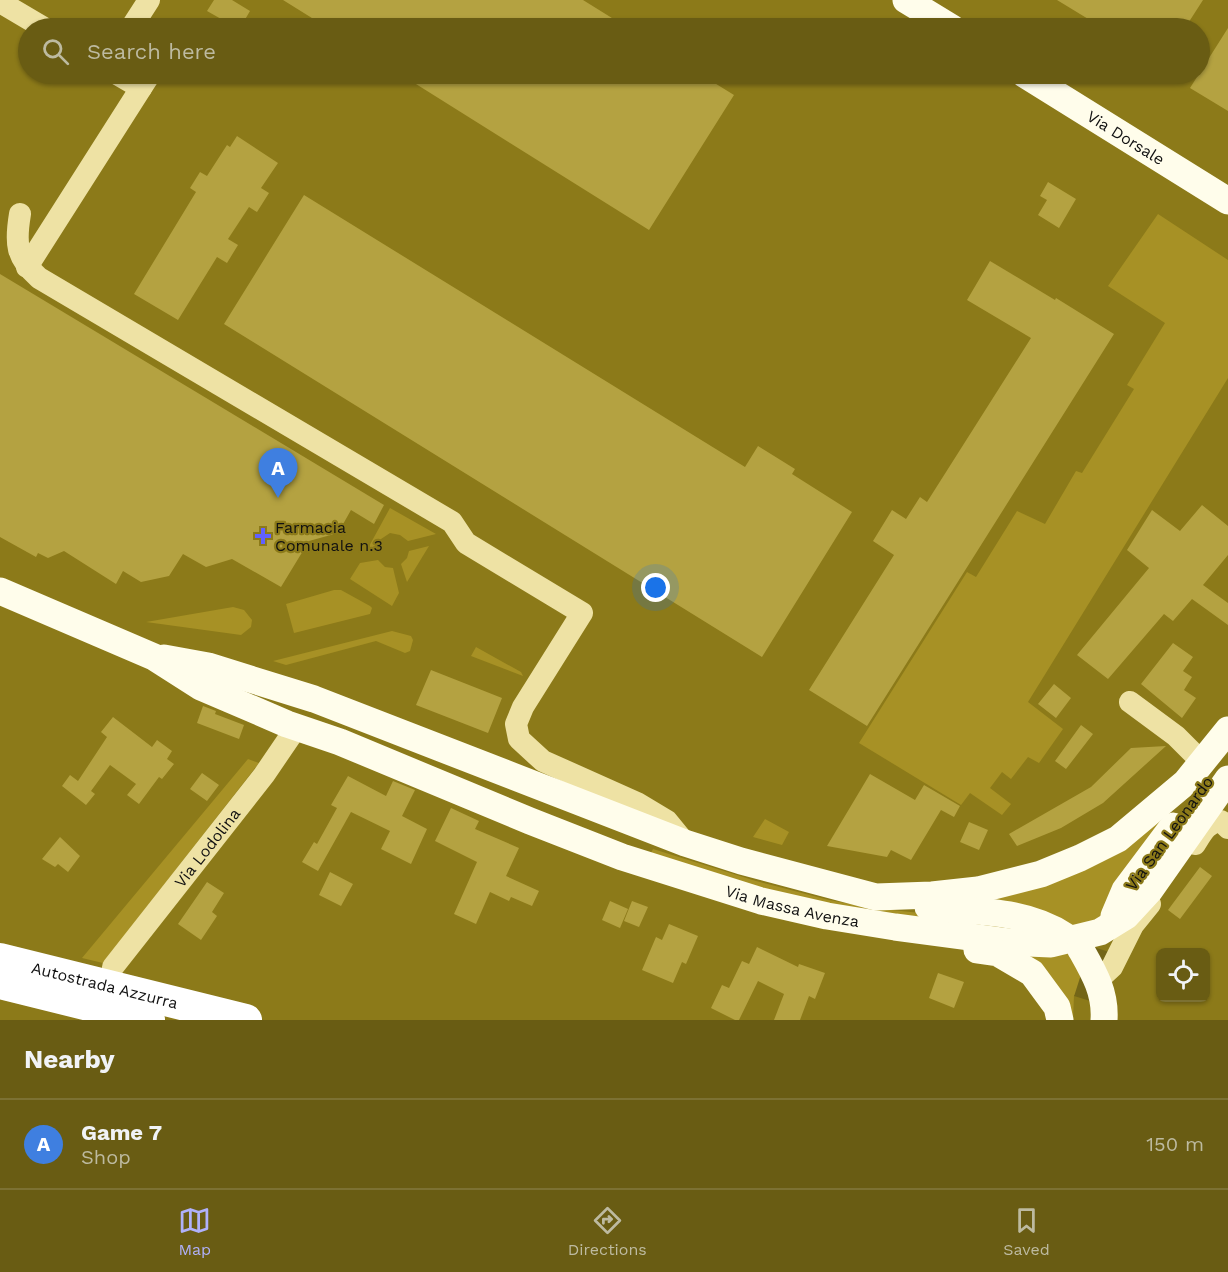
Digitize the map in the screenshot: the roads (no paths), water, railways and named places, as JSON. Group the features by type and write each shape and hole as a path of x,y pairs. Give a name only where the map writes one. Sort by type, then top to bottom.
{"highway":[{"name":"Autostrada Azzurra","path":"0,959 67,987"},
{"name":"Autostrada Azzurra","path":"0,982 115,989 246,1020"},
{"name":"Autostrada Azzurra","path":"115,989 149,1020"}],"main road":[{"path":"906,0 936,18"},
{"name":"Via Dorsale","path":"1040,84 1228,201"},
{"name":"Via Massa Avenza","path":"0,591 154,657 201,687 530,821 622,857 761,902 816,914 1008,942 1051,944 1100,932 1125,916 1150,890 1228,779"},
{"name":"Via Massa Avenza","path":"154,657 208,666 305,696 685,843 741,861 876,897 932,895 978,890 1041,874 1080,858 1118,839 1186,782 1228,730"},
{"name":"Via San Leonardo","path":"1093,938 1125,890 1228,753"},
{"path":"622,857 669,884 752,912 825,928 998,953 1032,973 1057,1006 1060,1020"},
{"path":"876,897 907,905 1017,915 1053,928 1093,938 1094,1005"}],"street":[{"path":"137,18 149,0"},
{"path":"0,2 27,18"},
{"path":"27,267 143,84"},
{"path":"20,214 16,237 18,252 27,267 39,278 452,522 466,543 582,613 523,707 516,724 519,739 543,761 637,803 667,821 685,843"},
{"path":"305,696 318,717 298,728 285,705 305,696"},
{"path":"1130,702 1176,736 1203,763"},
{"name":"Via Lodolina","path":"115,989 298,728"},
{"path":"1094,1005 1133,925 1154,900 1208,825 1221,821 1228,828"}],"tunnel":[{"path":"1087,1000 1103,950"}],"place":[{"name":"Game 7","path":"278,498"},
{"name":"Farmacia Comunale n.3","path":"263,536"}]}
